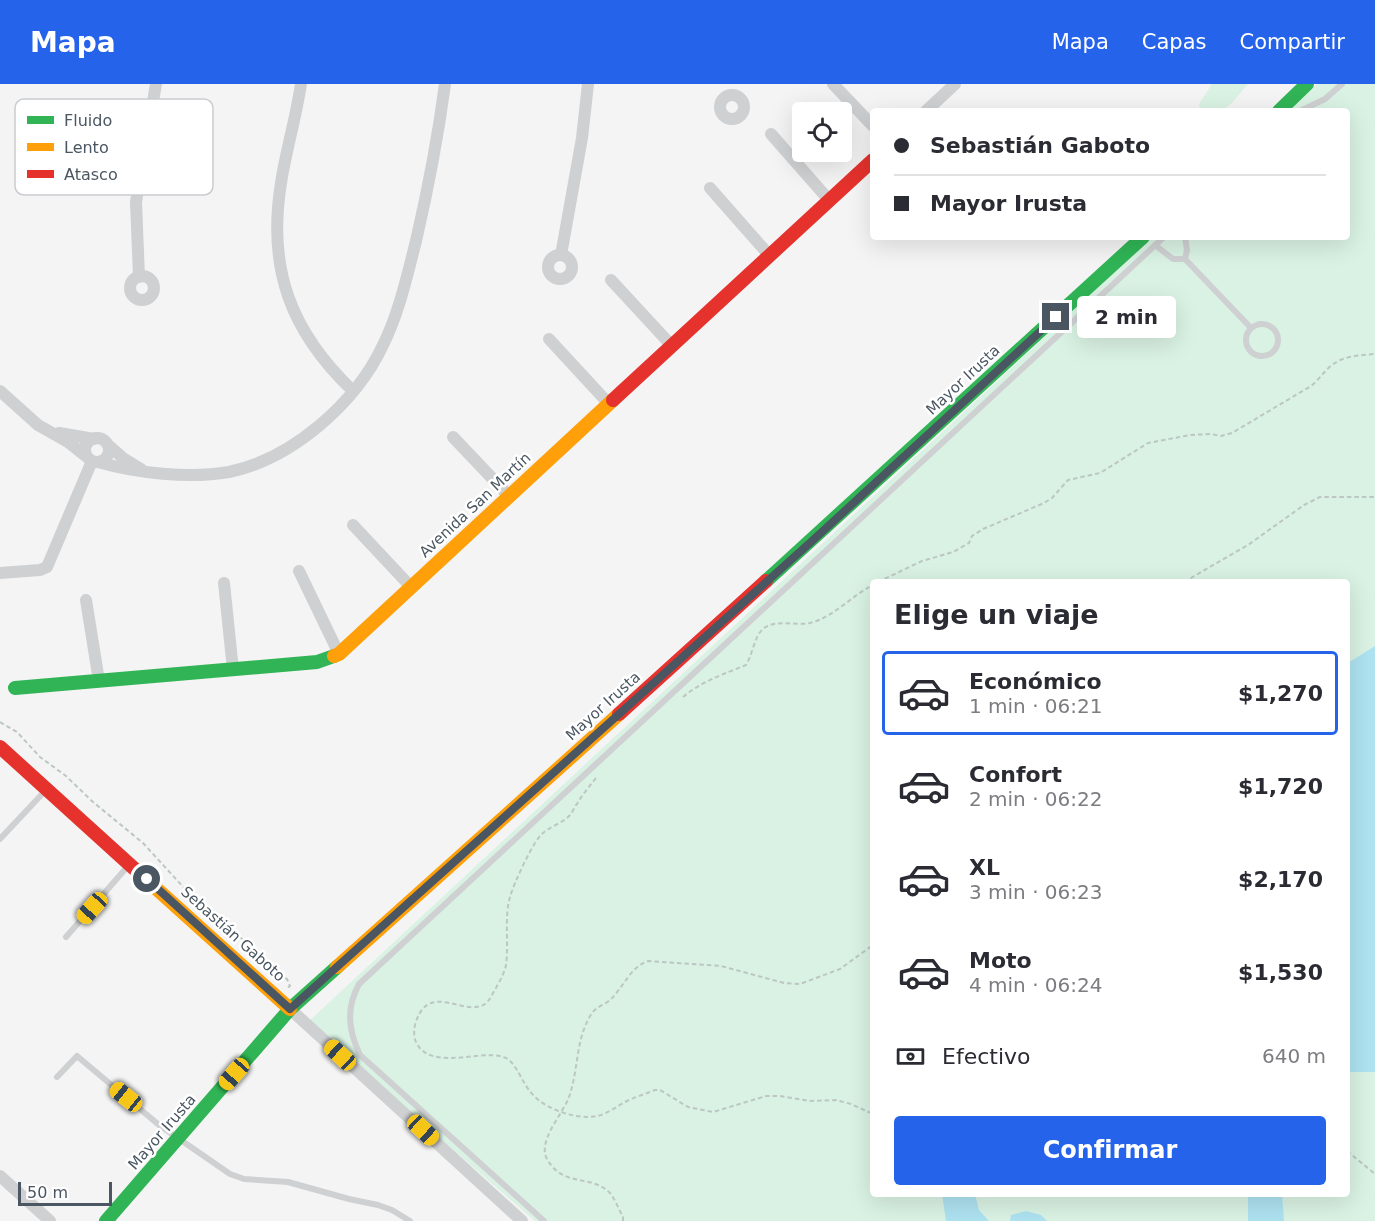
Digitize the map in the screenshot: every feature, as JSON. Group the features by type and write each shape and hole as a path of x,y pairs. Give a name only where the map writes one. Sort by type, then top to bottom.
{"main road":[{"path":"1282,108 1307,84"},
{"name":"Avenida San Martín","path":"15,688 317,662 339,654 870,163"},
{"name":"Mayor Irusta","path":"106,1221 290,1009 1149,241"},
{"name":"Sebastián Gaboto","path":"0,747 290,1009"}],"street":[{"path":"153,99 156,84"},
{"path":"301,84 281,183 277,229 281,275 298,322 316,352 353,392"},
{"path":"0,391 23,413 92,460 122,469 201,474 229,471 251,465 302,438 334,412 353,392 382,347 398,309 427,196 445,84"},
{"path":"561,255 582,138 588,84"},
{"path":"833,84 870,123"},
{"path":"929,108 955,84"},
{"path":"771,134 829,200"},
{"path":"710,188 770,255"},
{"path":"137,195 138,277"},
{"path":"611,280 672,345"},
{"path":"549,339 609,404"},
{"path":"49,431 101,439 123,458 145,471"},
{"path":"453,437 509,496"},
{"path":"0,573 40,570 47,567 92,460 86,446 94,439"},
{"path":"92,460 107,456 107,444"},
{"path":"353,525 411,587"},
{"path":"299,571 339,654"},
{"path":"224,583 233,670"},
{"path":"86,600 99,681"},
{"name":"Sebastián Gaboto","path":"290,1009 522,1221"},
{"path":"0,1176 50,1221"}],"lane":[{"path":"1306,108 1325,99 1342,84"},
{"path":"1185,240 1185,259"},
{"path":"544,1221 360,1055 353,1040 349,1018 354,993 359,984 1149,241 1173,259 1185,259 1251,328"},
{"path":"1261,324 1272,328 1278,343 1272,352 1263,356 1250,351 1246,342 1251,328 1261,324"},
{"path":"0,839 48,788"},
{"path":"66,937 130,864"},
{"path":"57,1077 77,1056 179,1139 230,1174 244,1179 288,1182 378,1205 410,1221"}],"path":[{"path":"884,579 922,561 961,548 969,543 972,536 983,529 1052,498 1068,480 1100,473 1148,444 1190,435 1221,436 1232,433 1311,386 1321,379 1332,365 1341,360 1375,354"},
{"path":"1189,579 1248,545 1304,505 1320,497 1375,497"},
{"path":"683,697 710,680 746,665 758,635 767,626 778,623 808,623 828,616 870,587"},
{"path":"0,722 17,732 40,757 66,776 93,802 143,843 186,890 202,902 226,928 250,944 261,962 290,982 288,988 285,989 272,971"},
{"path":"596,777 570,816 541,835 522,870 509,900 506,965 486,1004 471,1007 441,1001 433,1003 423,1010 417,1019 414,1040 420,1048 438,1057 474,1058 496,1054 506,1056 532,1095 542,1103 578,1116 596,1116 655,1090 660,1090 688,1107 713,1112 766,1096 780,1096 810,1101 836,1100 870,1113"},
{"path":"623,1221 610,1194 596,1184 572,1180 560,1173 548,1161 545,1154 546,1142 569,1098 580,1038 593,1010 610,1000 639,964 656,960 721,966 784,983 800,984 840,969 870,947"},
{"path":"1350,1153 1375,1174"}],"green space":[{"path":"1212,84 1248,84 1225,108 1200,108 1199,104"},
{"path":"1317,84 1375,84 1375,1221 535,1221 307,1023 1149,240 1350,240 1350,108 1291,108"}],"water":[{"path":"1375,646 1375,1072 1350,1072 1351,661"},
{"path":"942,1197 976,1197 979,1210 989,1221 946,1221"},
{"path":"1248,1197 1282,1197 1284,1221 1248,1221"},
{"path":"1026,1211 1041,1215 1047,1221 1010,1221 1011,1215"}],"traffic: fast":[{"path":"1282,108 1307,84"},
{"path":"766,581 1140,240"},
{"path":"15,688 317,662 334,656"},
{"path":"106,1221 290,1009 337,967"}],"traffic: slow":[{"path":"334,656 339,654 613,400"},
{"path":"337,967 619,714"},
{"path":"139,873 290,1009"}],"traffic: jam":[{"path":"613,400 870,163"},
{"path":"619,714 766,581"},
{"path":"0,747 139,873"}],"route":[{"path":"147,879 290,1009 812,541 1056,317"}]}
